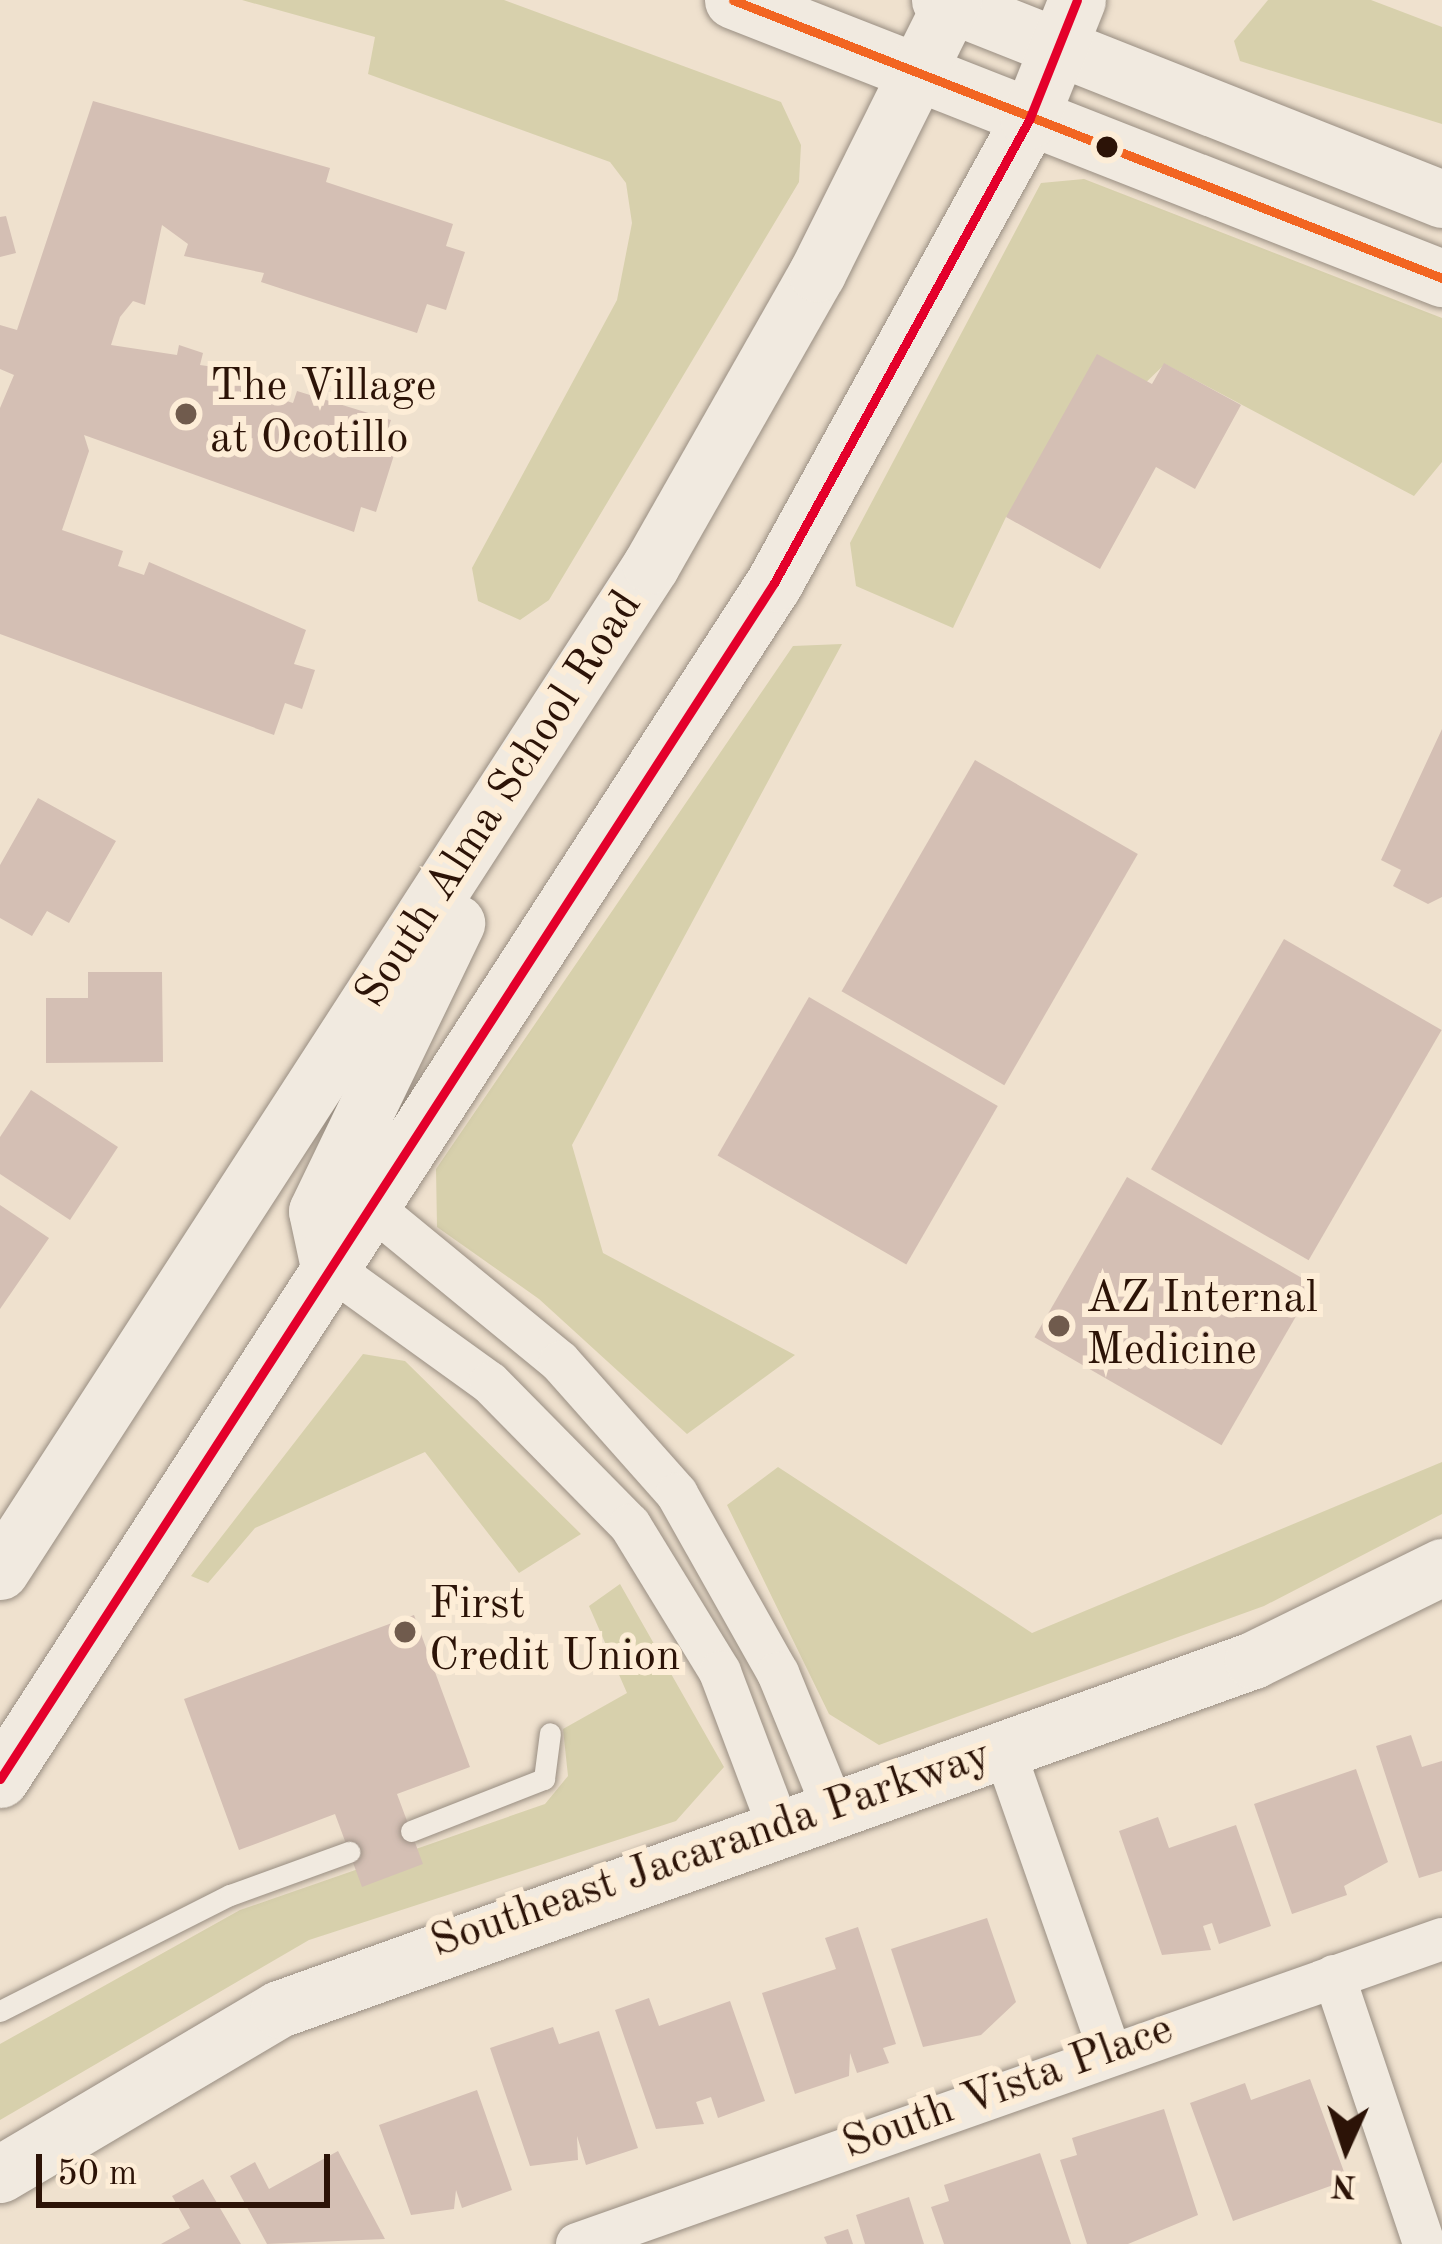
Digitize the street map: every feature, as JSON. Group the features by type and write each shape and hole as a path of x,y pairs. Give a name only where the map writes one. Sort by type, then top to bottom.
{"main road":[{"path":"734,0 1029,120 1442,278"},
{"path":"948,1 1067,24 1442,199"},
{"name":"South Alma School Road","path":"0,1571 492,817 731,427 917,73 948,1"},
{"path":"0,1779 773,583 1029,120 1067,24"},
{"path":"329,1267 317,1211 448,949 492,817"},
{"name":"Southeast Jacaranda Parkway","path":"0,2174 280,2009 777,1822 1253,1660 1442,1567"}],"street":[{"path":"369,1205 560,1362 677,1494 778,1672 831,1803"},
{"path":"329,1267 490,1383 630,1525 720,1672 777,1822"},
{"path":"1003,1747 1109,2049"},
{"name":"South Vista Place","path":"577,2244 1109,2049 1442,1939"},
{"path":"1334,1976 1424,2244"}],"lane":[{"path":"411,1832 544,1779 550,1733"},
{"path":"0,2011 230,1895 349,1852"}],"shaded area":[{"path":"242,0 504,0 781,102 801,145 799,182 549,600 520,620 478,601 472,568 617,300 632,223 626,183 610,162 368,74 375,37"},
{"path":"1268,0 1371,0 1442,27 1442,124 1240,61 1234,41"},
{"path":"1084,179 1442,318 1442,462 1414,496 1165,364 1006,517 953,628 856,586 850,543 1041,183"},
{"path":"842,644 572,1145 603,1253 795,1355 687,1434 539,1299 437,1227 436,1169 793,646"},
{"path":"363,1354 405,1361 581,1534 519,1573 425,1452 255,1528 208,1583 191,1576"},
{"path":"1442,1462 1442,1514 1264,1606 879,1745 829,1714 727,1505 778,1467 1032,1633"},
{"path":"620,1584 724,1767 676,1821 309,1940 0,2120 0,2044 240,1910 545,1804 568,1776 563,1729 627,1693 589,1606"}],"building":[{"name":"The Village at Ocotillo","path":"93,101 330,168 326,182 453,224 446,246 465,252 446,310 427,304 417,333 261,282 264,273 184,256 188,244 162,225 145,305 133,301 120,317 111,345 177,355 179,345 203,353 200,365 263,374 274,397 293,403 297,391 391,420 381,450 394,455 376,512 361,507 354,532 84,435 89,451 62,530 123,551 118,566 144,575 149,562 306,630 294,664 315,670 302,709 285,703 274,735 0,634 0,408 14,375 0,369 0,325 17,330"},
{"path":"6,216 16,253 0,257 0,217"},
{"path":"1097,354 1152,384 1164,363 1241,405 1195,489 1156,467 1100,569 1006,517"},
{"path":"1442,729 1442,897 1428,904 1393,886 1401,870 1381,860"},
{"path":"975,760 1138,854 1004,1085 842,991"},
{"path":"38,798 116,841 69,923 47,911 32,936 0,918 0,865"},
{"path":"1284,939 1442,1030 1309,1260 1151,1169"},
{"path":"88,972 162,972 163,1062 46,1063 46,998 88,998"},
{"path":"809,997 998,1106 906,1264 718,1155"},
{"path":"31,1090 118,1147 70,1220 0,1174 0,1137"},
{"path":"1127,1177 1314,1285 1222,1445 1034,1337"},
{"path":"0,1205 49,1238 0,1309"},
{"path":"414,1615 470,1767 397,1794 423,1864 362,1887 335,1814 239,1850 184,1699"},
{"path":"1411,1735 1422,1767 1442,1761 1442,1871 1419,1878 1376,1746"},
{"path":"1356,1769 1388,1862 1344,1886 1347,1895 1292,1914 1254,1804"},
{"path":"1158,1817 1169,1848 1236,1825 1271,1926 1219,1944 1212,1923 1203,1926 1211,1950 1162,1955 1119,1831"},
{"path":"987,1918 1016,2002 981,2035 923,2047 891,1949"},
{"path":"858,1927 896,2044 883,2048 889,2063 857,2073 850,2053 849,2076 795,2094 762,1993 836,1969 825,1938"},
{"path":"649,1998 659,2026 730,2001 765,2101 718,2118 711,2097 696,2102 704,2124 656,2129 615,2010"},
{"path":"553,2027 559,2044 599,2031 638,2148 586,2165 577,2136 578,2160 530,2166 490,2048"},
{"path":"1310,2079 1347,2180 1233,2221 1190,2103 1245,2083 1251,2100"},
{"path":"477,2090 512,2190 462,2208 456,2190 454,2209 411,2215 379,2125"},
{"path":"1164,2109 1198,2215 1128,2244 1087,2244 1060,2160 1077,2155 1072,2138"},
{"path":"338,2151 385,2239 267,2244 230,2176 255,2162 269,2189"},
{"path":"1040,2153 1071,2244 944,2244 931,2207 949,2201 944,2185"},
{"path":"203,2179 241,2244 161,2244 190,2228 172,2196"},
{"path":"909,2197 924,2244 865,2244 856,2215"},
{"path":"848,2229 853,2244 827,2244 824,2237"}],"transit line":[{"path":"733,0 1442,278"},
{"path":"0,1779 774,583 1029,120 1077,0"}],"place":[{"name":"The Village at Ocotillo","path":"186,414"},
{"name":"AZ Internal Medicine","path":"1059,1326"},
{"name":"First Credit Union","path":"405,1632"}]}
